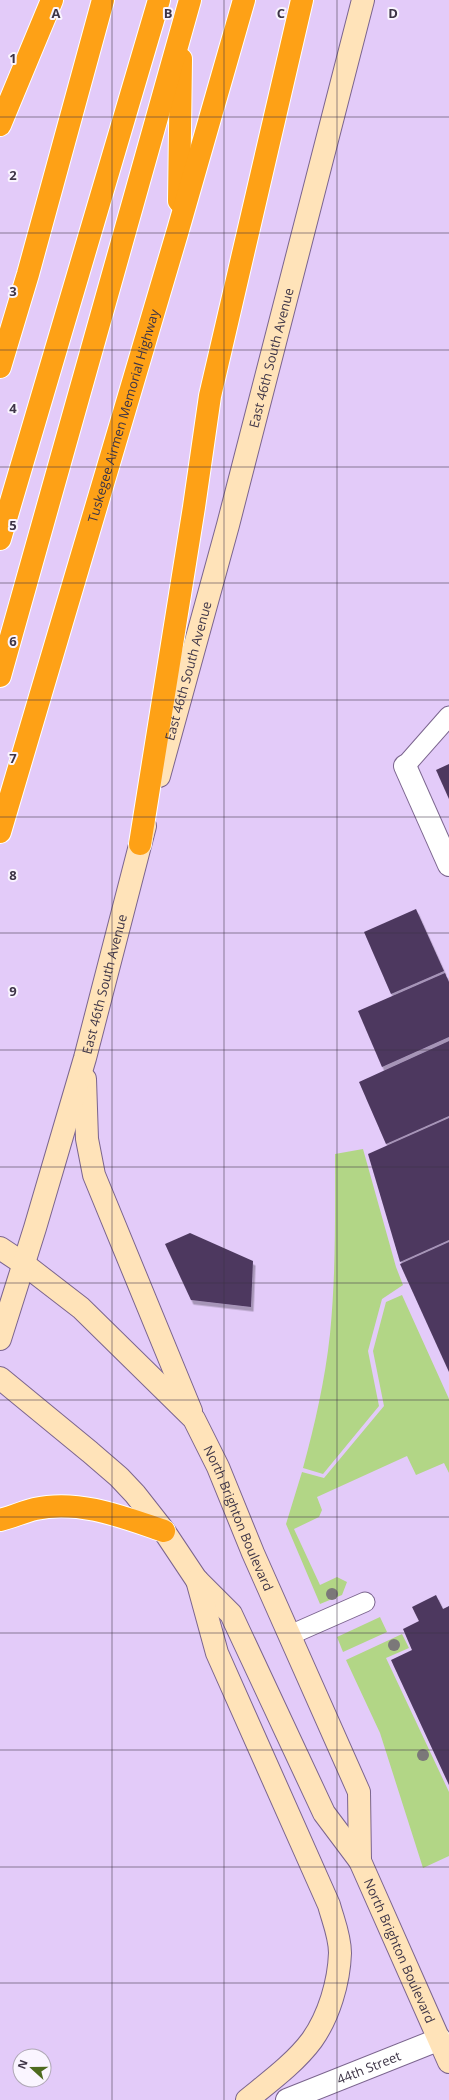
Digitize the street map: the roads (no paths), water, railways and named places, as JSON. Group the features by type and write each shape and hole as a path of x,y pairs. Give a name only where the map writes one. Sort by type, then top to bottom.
{"highway":[{"path":"0,125 52,0"},
{"path":"0,368 28,274 86,57 103,0"},
{"path":"0,539 159,0"},
{"path":"0,676 190,0"},
{"name":"Tuskegee Airmen Memorial Highway","path":"0,832 178,230 244,0"},
{"path":"140,844 194,507 210,396 302,0"},
{"path":"178,230 181,28"},
{"path":"0,1520 36,1509 67,1506 122,1516 164,1531"}],"main road":[{"name":"East 46th South Avenue","path":"0,1339 24,1264 84,1058 140,844 228,526 363,0"},
{"path":"84,1058 87,1139 94,1176 194,1419"},
{"name":"North Brighton Boulevard","path":"0,1248 24,1264 81,1308 194,1419 218,1467 253,1553 359,1792 360,1861"},
{"name":"North Brighton Boulevard","path":"0,1378 90,1452 135,1494 164,1531 196,1579 231,1614 324,1813 360,1861 444,2037 449,2062"},
{"path":"196,1579 217,1653 329,1905 337,1931 340,1952 338,1969 330,2002 323,2022 312,2040 278,2075 247,2100"}],"street":[{"path":"405,766 444,839 449,865"},
{"name":"44th Street","path":"287,2100 305,2095 444,2037"}],"lane":[{"path":"405,766 449,716"},
{"path":"290,1635 365,1602"}]}
